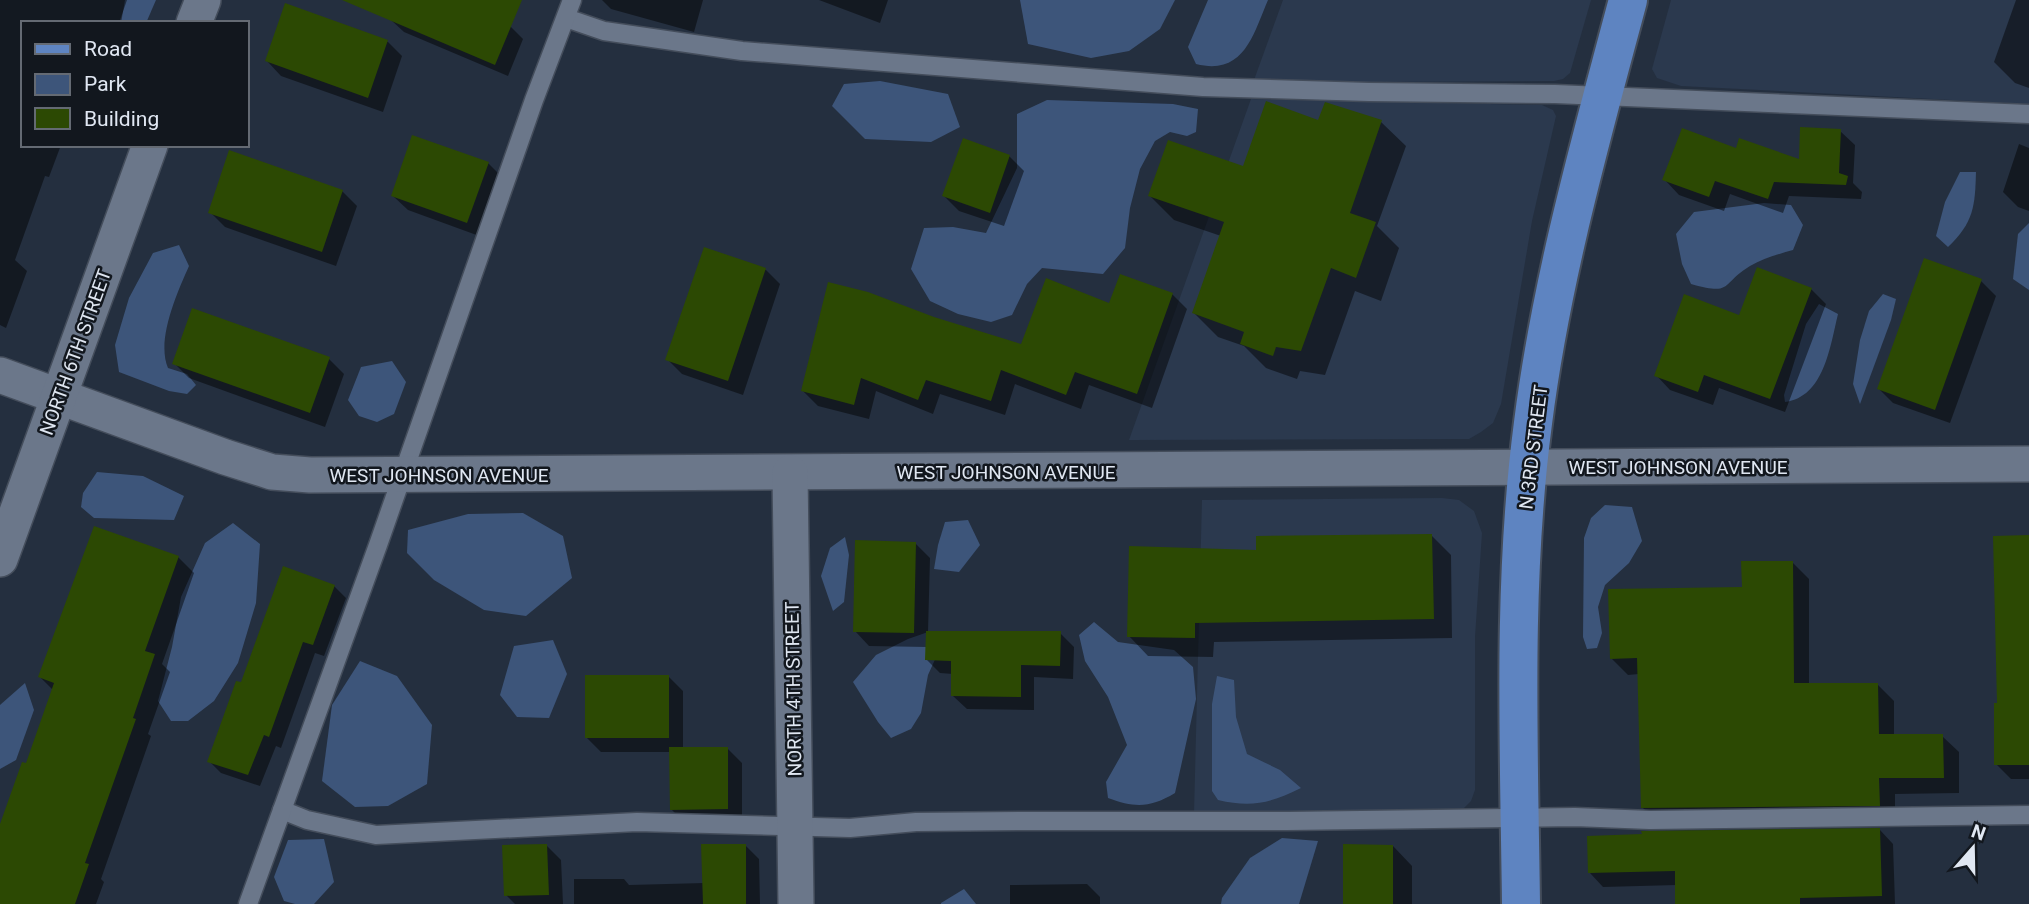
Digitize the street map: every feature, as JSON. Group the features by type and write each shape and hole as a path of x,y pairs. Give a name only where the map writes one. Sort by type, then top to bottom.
{"main road":[{"name":"N 3RD STREET","path":"1521,904 1518,624 1533,423 1570,222 1628,0"}],"street":[{"path":"195,21 203,0"},
{"name":"NORTH 6TH STREET","path":"0,559 149,147"},
{"name":"WEST JOHNSON AVENUE","path":"0,375 272,472 310,475 2029,464"},
{"name":"NORTH 4TH STREET","path":"790,473 796,904"}],"lane":[{"path":"248,904 534,100 569,9 604,31 742,51 1203,87 1603,95 2029,114"},
{"path":"282,810 307,820 376,835 637,822 850,828 916,822 2029,816"}],"shaded area":[{"path":"1283,0 1591,0 1570,73 1563,79 1362,82 1254,80"},
{"path":"1671,0 2029,0 2029,104 1681,86 1657,78 1652,69"},
{"path":"1251,99 1542,105 1553,110 1556,116 1532,221 1501,404 1493,423 1481,432 1469,439 1129,440"},
{"path":"1202,500 1459,500 1474,511 1482,533 1475,637 1475,790 1471,801 1463,809 1292,814 1194,813"}],"green space":[{"path":"125,0 156,0 147,21 121,21"},
{"path":"1020,0 1175,0 1160,29 1129,51 1091,58 1028,44"},
{"path":"1208,0 1268,0 1244,50 1225,64 1196,64 1188,47"},
{"path":"880,81 948,94 960,127 931,142 865,139 832,106 844,84"},
{"path":"1047,100 1173,104 1198,109 1196,132 1187,136 1170,132 1155,141 1140,169 1130,208 1125,248 1103,274 1042,268 1027,284 1012,315 991,322 958,314 930,301 911,269 924,228 953,227 986,233 1017,168 1017,114"},
{"path":"1960,172 1976,172 1974,204 1963,230 1948,247 1936,236 1945,202"},
{"path":"1764,203 1791,205 1803,225 1793,250 1755,263 1721,288 1691,284 1682,264 1676,234 1694,212"},
{"path":"2029,223 2029,290 2013,279 2018,234"},
{"path":"179,245 189,266 166,331 165,357 168,368 187,374 196,385 187,394 169,391 119,372 115,345 129,298 153,253"},
{"path":"1883,294 1896,299 1860,404 1853,384 1860,340 1869,311"},
{"path":"1819,304 1838,314 1828,355 1817,381 1809,391 1785,402 1784,395 1806,324"},
{"path":"392,361 406,382 394,414 377,422 359,416 348,400 361,367"},
{"path":"97,472 143,476 184,496 174,520 94,518 81,507 83,493"},
{"path":"1605,505 1632,507 1642,541 1629,563 1605,585 1598,607 1602,633 1597,648 1587,649 1583,637 1584,538 1591,518"},
{"path":"523,513 563,536 572,578 526,616 484,610 434,580 407,553 408,530 468,514"},
{"path":"968,520 980,545 959,572 934,569 945,522"},
{"path":"233,523 260,544 256,603 238,663 214,701 188,721 171,721 158,701 181,597 205,543"},
{"path":"845,537 849,555 844,602 833,611 821,576 830,548"},
{"path":"1094,622 1118,642 1174,650 1193,667 1196,699 1175,793 1158,802 1134,805 1108,798 1106,782 1127,745 1108,697 1085,661 1079,635"},
{"path":"928,632 942,644 928,675 921,713 911,729 891,738 853,682 876,655"},
{"path":"553,640 567,674 549,718 517,717 500,695 514,646"},
{"path":"360,661 397,676 432,725 427,784 388,806 355,807 322,781 332,705"},
{"path":"1217,676 1234,680 1236,717 1247,754 1280,770 1301,788 1261,803 1241,804 1218,800 1212,791 1212,704"},
{"path":"25,683 34,710 16,760 0,769 0,705"},
{"path":"1282,838 1318,841 1299,904 1221,904 1222,898 1250,858"},
{"path":"324,839 334,882 314,904 284,901 274,877 288,840"},
{"path":"964,889 976,904 941,904 941,903"}],"building":[{"path":"342,0 522,0 495,65"},
{"path":"285,3 388,40 368,98 265,61"},
{"path":"1266,101 1318,120 1325,102 1382,120 1350,213 1376,222 1356,278 1331,268 1301,351 1276,347 1273,356 1240,344 1244,332 1192,313 1224,222 1148,196 1168,140 1243,166"},
{"path":"1800,127 1841,129 1839,173 1848,176 1846,185 1774,182 1768,199 1715,181 1709,197 1662,180 1682,128 1736,148 1739,138 1799,159"},
{"path":"412,135 489,162 467,223 391,196"},
{"path":"963,138 1010,155 990,213 942,196"},
{"path":"229,150 343,190 322,252 208,213"},
{"path":"704,247 766,268 728,381 665,360"},
{"path":"1924,258 1982,279 1935,410 1877,389"},
{"path":"1757,267 1812,288 1770,399 1704,375 1698,392 1654,376 1684,294 1739,315"},
{"path":"1120,274 1173,293 1137,394 1075,372 1066,395 1001,370 991,401 926,380 918,400 861,378 854,405 801,391 828,282 868,292 934,317 1021,344 1046,278 1109,303"},
{"path":"192,308 330,357 310,413 172,364"},
{"path":"94,526 179,556 145,651 155,654 133,718 136,719 85,863 89,864 75,904 0,904 0,824 22,762 26,763 54,683 38,677"},
{"path":"1432,534 1434,619 1195,623 1195,638 1127,637 1129,546 1256,550 1256,536"},
{"path":"2029,535 2029,765 1994,765 1994,703 1997,703 1993,536"},
{"path":"855,540 916,542 914,633 853,632"},
{"path":"1741,561 1793,561 1794,683 1878,683 1879,734 1943,734 1944,778 1879,778 1880,806 1641,808 1637,658 1610,659 1608,589 1742,587"},
{"path":"283,566 335,585 313,645 303,642 269,737 264,735 248,775 207,762 236,681 241,682"},
{"path":"926,631 1061,631 1060,666 1021,665 1021,697 951,696 951,661 925,660"},
{"path":"585,675 669,675 669,738 585,738"},
{"path":"669,747 728,747 728,809 670,810"},
{"path":"1880,828 1882,896 1800,898 1800,904 1675,904 1675,871 1588,873 1587,836 1642,834 1641,831"},
{"path":"547,844 549,895 504,896 502,845"},
{"path":"701,844 746,844 746,904 703,904"},
{"path":"1343,844 1393,845 1393,904 1343,904"}]}
